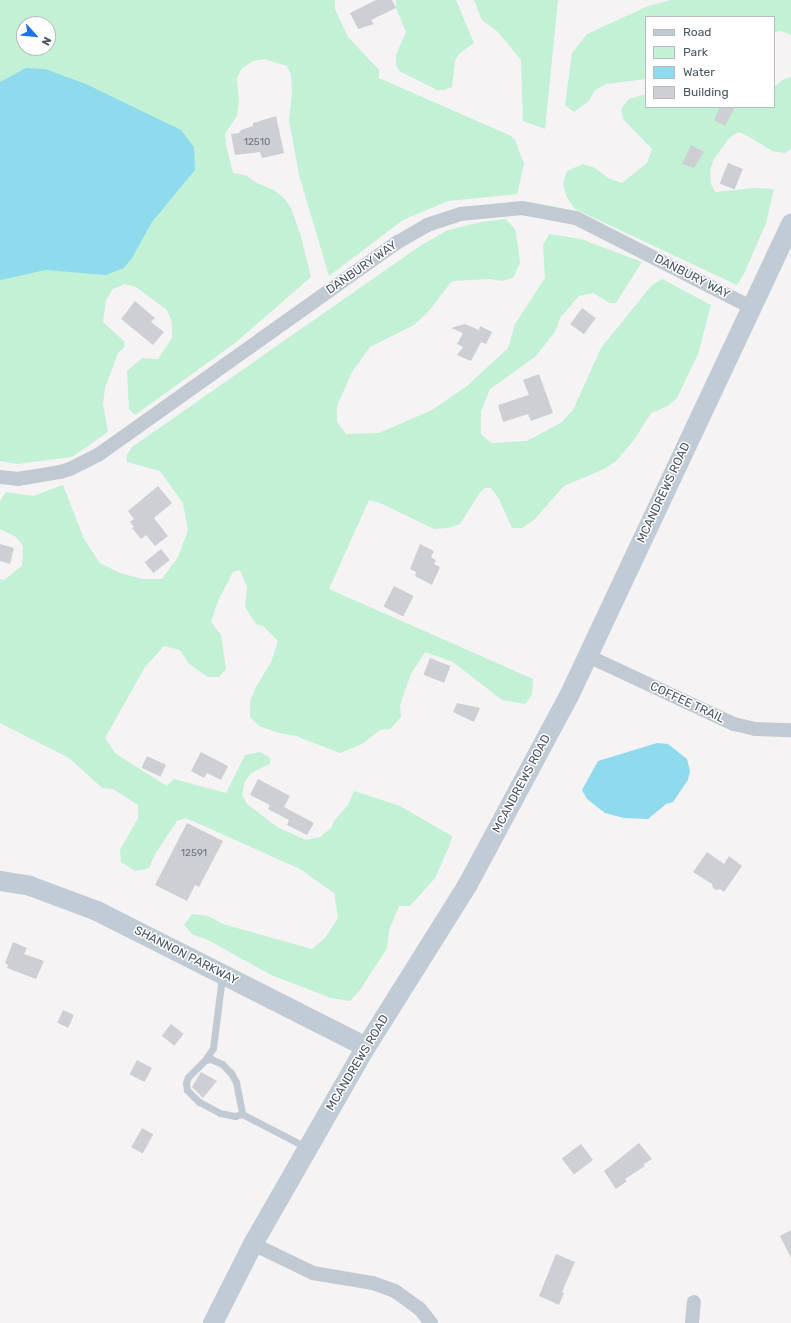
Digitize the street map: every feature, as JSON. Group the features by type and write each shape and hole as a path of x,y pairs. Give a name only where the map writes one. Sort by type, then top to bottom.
{"main road":[{"name":"MCANDREWS ROAD","path":"213,1323 253,1244 366,1047 467,886 569,696 791,224"},
{"name":"SHANNON PARKWAY","path":"0,881 30,886 97,911 366,1047"}],"street":[{"name":"DANBURY WAY","path":"0,477 18,479 60,472 70,469 98,455 398,242 428,225 460,214 522,208 576,218 751,307"},
{"name":"COFFEE TRAIL","path":"588,656 734,724 755,729 791,730"},
{"path":"253,1244 313,1273 373,1284 395,1291 420,1310 431,1323"},
{"path":"692,1323 694,1302"}],"lane":[{"path":"222,974 213,1048 205,1060 188,1077 186,1090 199,1102 220,1113 235,1116 242,1114 308,1148"},
{"path":"205,1060 211,1059 222,1064 231,1073 236,1082 242,1114"}],"green space":[{"path":"0,0 335,0 335,9 348,37 379,70 379,78 511,136 515,140 524,164 517,194 448,201 403,220 329,276 299,175 289,120 292,94 291,75 287,66 264,59 253,61 242,68 237,78 239,102 237,116 225,134 226,145 233,173 245,175 257,183 274,190 284,198 291,208 301,236 311,277 235,343 135,415 129,409 127,371 142,358 158,359 172,338 172,323 167,310 136,287 125,284 113,289 106,300 103,322 125,342 124,348 118,353 105,388 103,404 108,432 72,457 17,464 0,461"},
{"path":"396,0 456,0 474,43 459,54 455,61 452,87 444,90 437,90 399,71 396,65 396,55 406,32 396,8"},
{"path":"474,0 558,0 545,129 523,121 521,60 498,32 482,20"},
{"path":"671,0 791,0 791,35 781,31 775,32 775,16 645,16 645,79 606,84 595,90 589,101 574,112 565,105 572,53 587,34 648,6"},
{"path":"791,77 791,149 785,153 772,151 746,135 738,132 729,138 714,159 710,170 711,184 715,192 756,188 774,189 766,223 744,274 737,285 575,209 567,198 563,184 567,171 583,164 595,168 608,178 622,183 647,163 652,149 623,119 621,109 629,99 645,94 645,108 775,108 775,86 784,79"},
{"path":"506,219 515,229 518,246 520,263 513,278 502,281 489,279 452,281 429,311 414,325 370,347 352,372 337,406 337,422 346,434 379,433 432,410 467,386 508,348 515,324 545,278 543,245 549,234 581,239 642,262 616,303 610,303 593,293 579,296 560,318 555,332 535,357 490,389 481,412 481,434 491,443 527,441 562,422 573,410 601,348 651,286 662,279 711,305 698,354 677,398 668,406 651,413 634,440 615,462 604,469 564,486 534,520 522,528 512,528 499,499 491,488 484,488 460,524 448,528 434,529 380,503 369,500 329,589 533,679 532,695 525,704 502,700 453,662 425,652 411,674 400,705 401,717 390,729 380,730 362,744 340,753 296,736 279,733 259,726 250,717 250,701 256,687 271,662 278,641 263,626 256,624 245,607 247,587 240,570 233,572 218,601 211,622 221,635 226,669 219,677 208,677 189,664 180,650 164,646 145,667 105,738 116,754 167,786 174,779 226,793 245,755 260,752 270,758 270,764 251,773 245,781 242,795 247,804 277,827 306,840 320,837 331,828 334,821 348,805 354,791 400,806 452,836 449,847 435,878 410,906 399,906 389,930 387,948 360,990 350,1001 331,998 271,975 210,941 192,934 184,925 192,914 208,916 223,924 312,949 325,938 338,918 334,893 300,869 186,818 177,821 155,854 149,868 135,871 121,862 120,850 138,818 138,805 113,789 102,788 69,758 0,723 0,579 4,580 22,566 23,546 16,537 0,529 0,501 6,492 33,496 63,485 84,539 100,563 120,573 142,579 162,579 178,557 188,530 183,503 160,471 127,462 126,456 132,447 420,246 448,230 481,222"}],"water":[{"path":"26,68 45,69 86,84 181,130 194,147 195,170 152,222 132,258 124,268 106,275 46,270 0,280 0,82"},
{"path":"657,743 668,744 687,759 690,771 688,780 673,802 666,804 648,819 624,818 605,813 587,799 582,790 598,761"}],"building":[{"path":"376,0 392,0 396,8 371,20 374,24 358,29 350,13"},
{"path":"720,108 734,108 725,126 714,120"},
{"path":"276,116 284,153 262,158 260,152 235,155 231,134 239,133 241,130 253,126 253,123"},
{"path":"691,145 704,152 694,168 682,164"},
{"path":"728,163 743,169 735,189 720,183"},
{"path":"135,301 155,318 151,322 164,332 153,345 121,319"},
{"path":"582,308 596,318 584,334 570,324"},
{"path":"465,324 479,330 480,326 492,332 486,344 481,342 471,361 457,355 463,347 457,344 463,333 451,328"},
{"path":"539,374 553,413 531,421 528,414 503,422 498,405 529,395 523,380"},
{"path":"158,486 172,503 154,518 168,536 155,546 146,535 141,539 132,528 134,527 130,522 134,519 128,511"},
{"path":"0,544 14,548 10,564 0,561"},
{"path":"420,544 434,551 431,557 436,560 434,564 440,567 432,585 415,576 416,572 410,569"},
{"path":"161,549 170,560 153,573 145,562"},
{"path":"394,586 414,596 403,616 384,606"},
{"path":"430,658 451,666 444,683 424,675"},
{"path":"457,703 480,708 474,722 453,712"},
{"path":"201,752 228,766 221,780 207,773 204,778 191,771"},
{"path":"147,756 166,765 161,777 142,768"},
{"path":"258,779 290,796 284,807 314,823 307,835 287,825 289,820 268,809 270,805 250,795"},
{"path":"187,823 223,841 199,887 195,885 187,901 155,885"},
{"path":"707,852 724,864 729,856 742,866 724,892 720,889 716,890 713,888 712,884 693,872"},
{"path":"13,942 27,948 24,954 44,961 36,979 7,968 8,965 5,963"},
{"path":"63,1010 74,1015 68,1028 57,1023"},
{"path":"171,1024 184,1034 174,1046 162,1036"},
{"path":"137,1060 152,1068 144,1082 129,1074"},
{"path":"201,1072 217,1081 203,1098 192,1087"},
{"path":"142,1128 153,1134 143,1154 131,1147"},
{"path":"639,1143 652,1159 644,1164 645,1166 625,1179 627,1181 616,1189 604,1171"},
{"path":"581,1144 593,1160 574,1174 562,1158"},
{"path":"791,1230 791,1258 780,1236"},
{"path":"556,1254 575,1262 562,1292 564,1293 559,1305 539,1296"}]}
